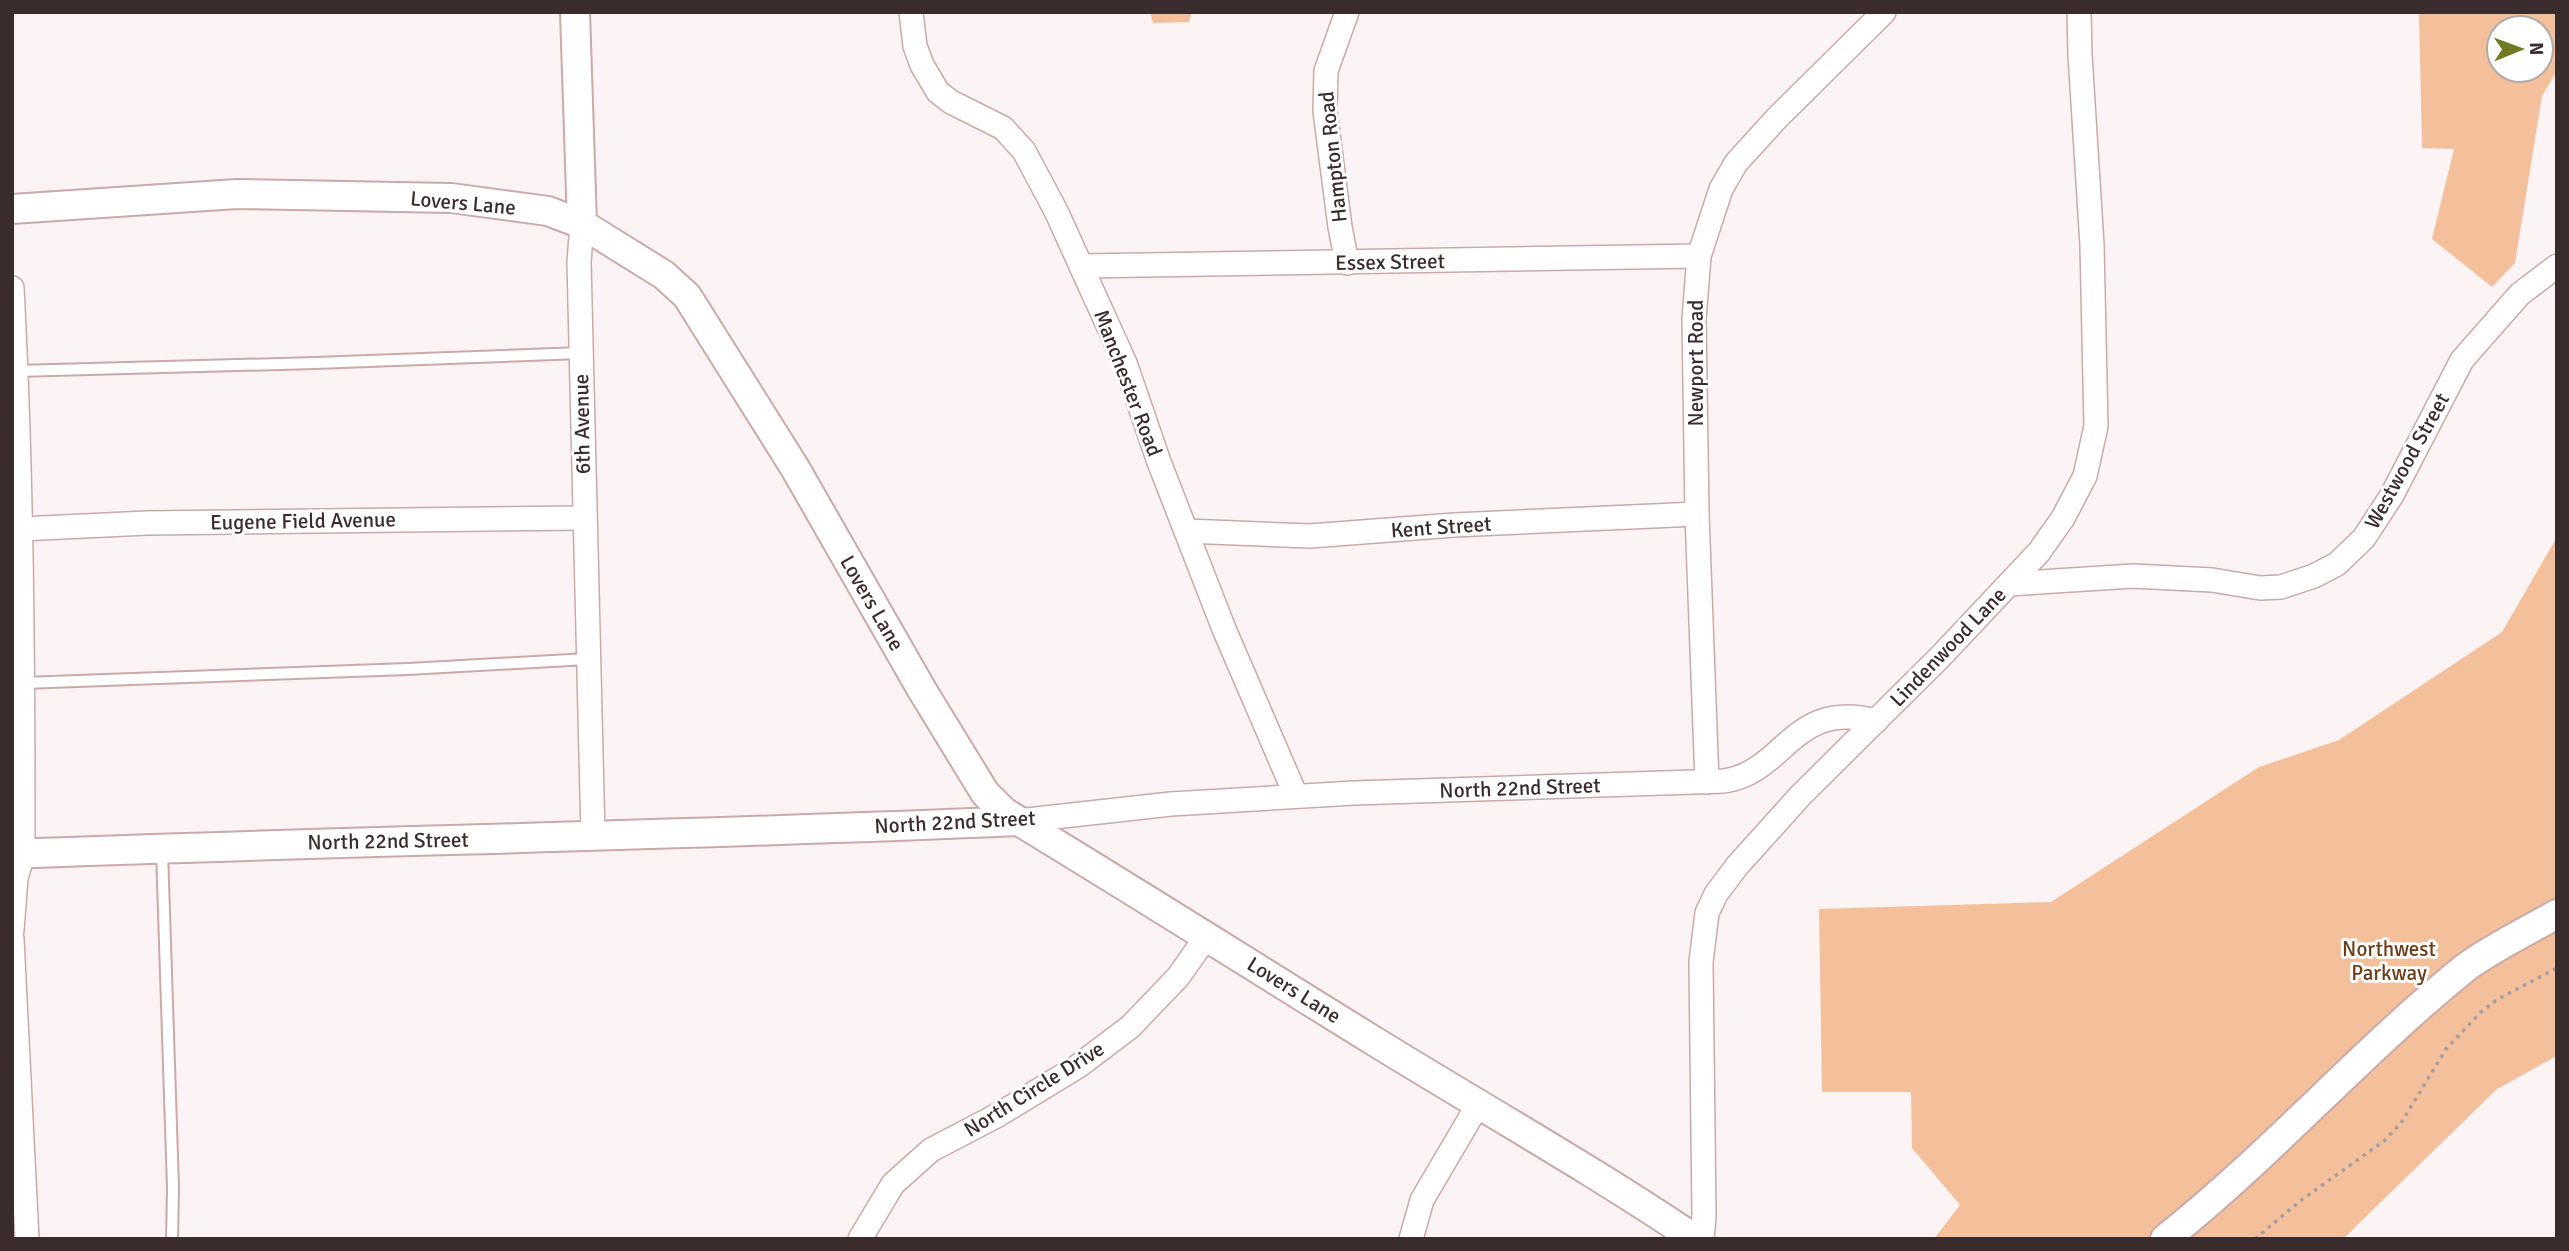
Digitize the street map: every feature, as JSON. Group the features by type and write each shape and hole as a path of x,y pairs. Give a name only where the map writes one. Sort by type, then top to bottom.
{"street":[{"name":"6th Avenue","path":"575,12 582,224 579,262 593,836"},
{"name":"Manchester Road","path":"911,12 915,46 928,78 938,92 951,102 1003,128 1024,151 1056,211 1125,363 1224,629 1296,796"},
{"name":"Hampton Road","path":"1347,12 1326,71 1325,111 1347,263"},
{"name":"Newport Road","path":"1707,782 1696,514 1694,319 1699,256 1721,189 1736,163 1776,119 1884,12"},
{"name":"Lindenwood Lane","path":"1702,1239 1701,962 1707,913 1716,894 1737,866 1800,796 2039,552 2063,518 2085,476 2096,426 2092,245 2079,12"},
{"name":"Lovers Lane","path":"12,209 237,194 451,198 548,211 582,224 664,275 687,296 795,468 922,690 985,793 1004,812 1374,1041 1622,1189 1695,1239"},
{"name":"Essex Street","path":"1081,266 1699,256"},
{"name":"Westwood Street","path":"2009,584 2133,576 2281,587 2314,576 2337,564 2364,538 2392,495 2462,360 2520,294 2557,266"},
{"path":"12,288 16,371 16,475 21,529 18,622 23,683 18,854 12,930"},
{"name":"Kent Street","path":"1186,531 1310,536 1454,525 1696,514"},
{"name":"Eugene Field Avenue","path":"21,529 147,523 584,518"},
{"name":"North 22nd Street","path":"18,854 1018,821 1171,804 1296,796 1707,782 1740,779 1805,728 1822,720 1850,717 1876,721"},
{"path":"2165,1239 2263,1154 2375,1046 2468,966 2557,914"},
{"name":"North Circle Drive","path":"860,1239 893,1184 930,1150 998,1115 1077,1067 1130,1027 1178,977 1207,936"},
{"path":"12,939 27,1239"},
{"path":"1411,1239 1422,1200 1479,1103"}],"lane":[{"path":"16,371 581,353"},
{"path":"23,683 408,669 588,659"},
{"path":"162,848 173,1188 172,1239"}],"path":[{"path":"2255,1239 2300,1200 2385,1141 2401,1123 2446,1049 2481,1012 2498,999 2557,968"}],"green space":[{"path":"1150,12 1192,12 1189,22 1153,23"},
{"path":"2419,12 2557,12 2555,74 2555,14 2485,14 2485,84 2549,84 2542,96 2515,263 2492,287 2432,239 2454,149 2422,148"},
{"name":"Northwest Parkway","path":"2557,537 2557,1056 2497,1089 2343,1239 1934,1239 1960,1205 1912,1148 1911,1092 1822,1092 1819,909 2051,902 2259,767 2339,740 2502,632"}]}
